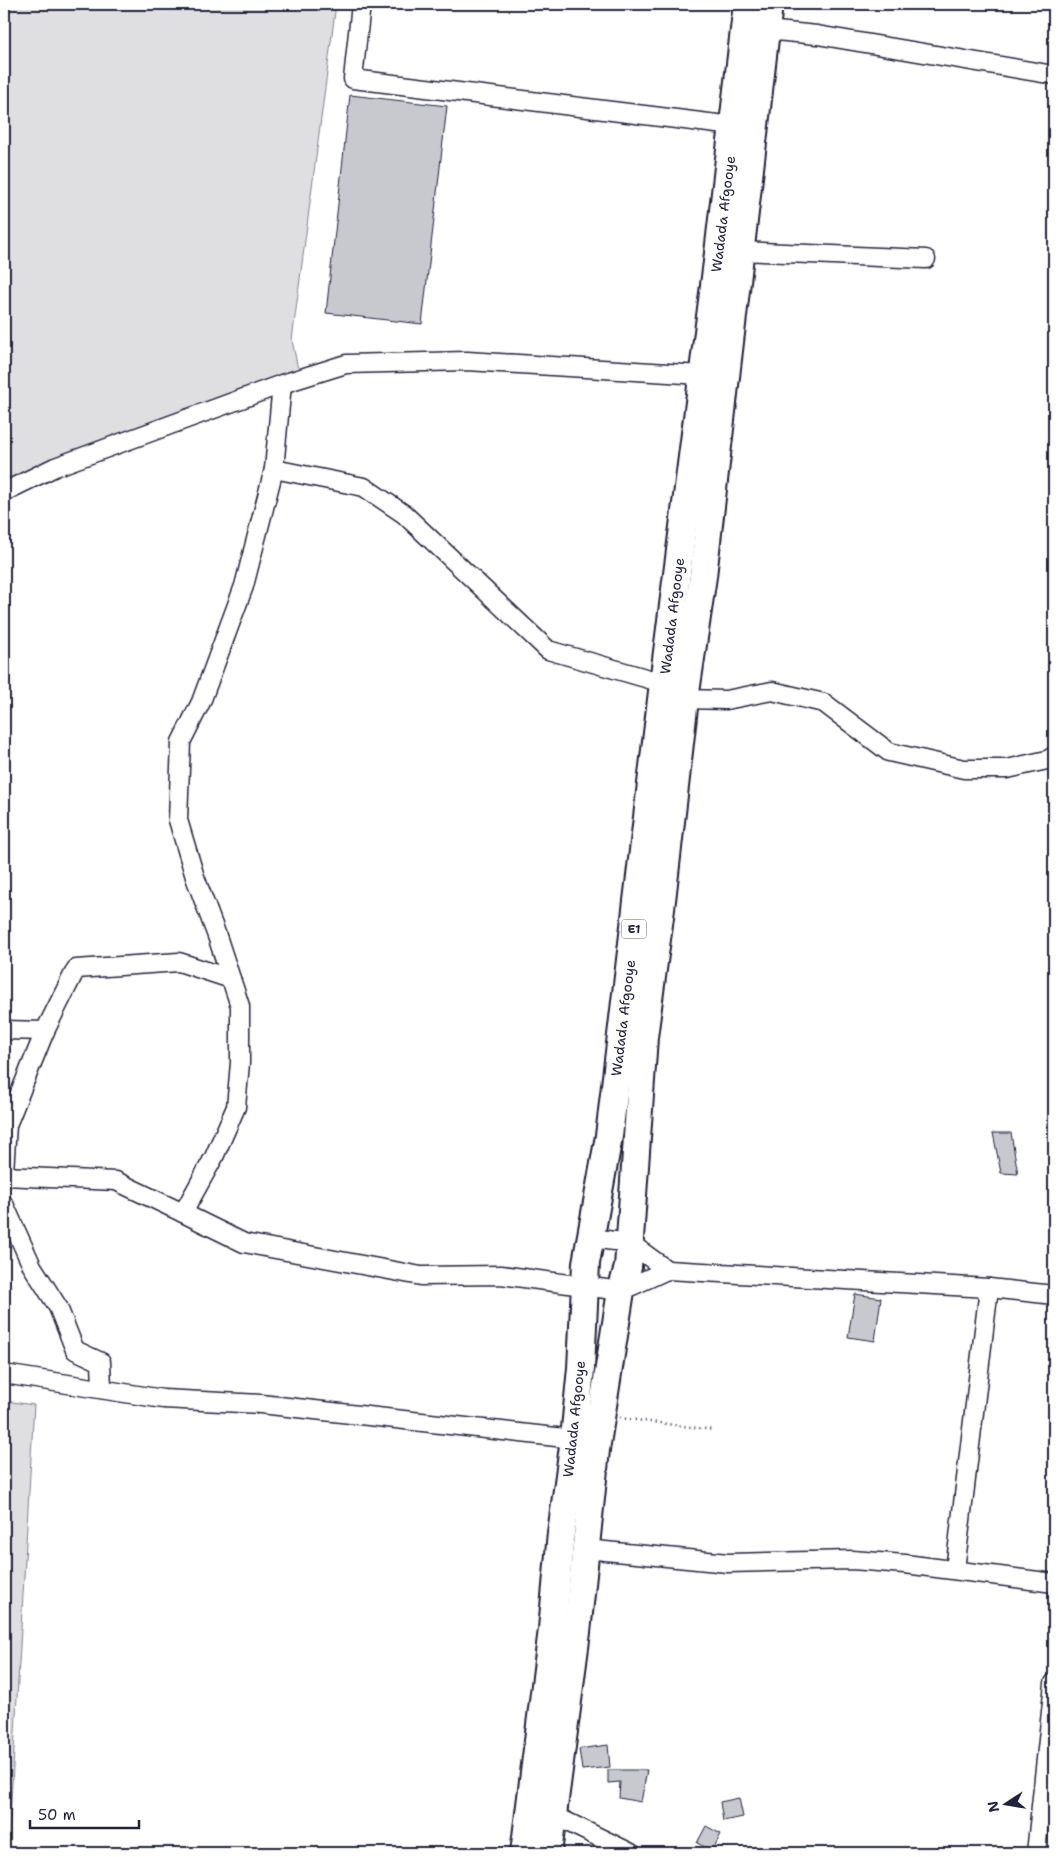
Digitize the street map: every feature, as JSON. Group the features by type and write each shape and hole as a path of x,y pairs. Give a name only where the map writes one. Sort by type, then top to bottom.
{"highway":[{"name":"Wadada Afgooye","path":"524,1853 552,1629 561,1533 574,1439 586,1263 610,1136 663,683 747,4"},
{"name":"Wadada Afgooye","path":"548,1853 577,1632 601,1416 622,1291 628,1267 644,1037 685,699 703,576 769,4"}],"street":[{"path":"361,4 353,79 733,126"},
{"path":"766,30 817,35 1054,75"},
{"path":"740,251 926,259"},
{"path":"4,492 55,467 282,384 346,364 467,361 702,375"},
{"path":"183,1213 214,1157 236,1106 240,1063 240,1006 194,877 178,820 181,742 201,702 244,586 274,468 282,384"},
{"path":"274,468 364,487 404,514 548,650 663,683"},
{"path":"685,699 726,700 772,691 824,703 889,752 964,769 1006,769 1048,760 1054,756"},
{"path":"231,979 179,962 76,969 45,1032 6,1125 4,1174 116,1181 244,1242 421,1276 501,1275 622,1291 667,1270 989,1288 1054,1295"},
{"path":"4,1030 45,1032"},
{"path":"4,1204 32,1266 58,1307 75,1350 101,1362 102,1389"},
{"path":"591,1238 630,1242 667,1270"},
{"path":"955,1570 989,1288"},
{"path":"4,1374 163,1399 261,1404 574,1439"},
{"path":"585,1549 728,1563 852,1560 905,1564 1054,1583"},
{"path":"1036,1853 1054,1683"},
{"path":"553,1815 632,1853"}],"path":[{"path":"601,1416 714,1430"}],"shaded area":[{"path":"4,4 336,4 292,340 299,374 4,482"},
{"path":"4,1401 34,1405 8,1853 4,1853"}],"building":[{"path":"350,95 447,106 422,324 326,313"},
{"path":"993,1133 1011,1133 1018,1174 1001,1173"},
{"path":"855,1294 881,1298 875,1341 848,1337"},
{"path":"608,1745 610,1767 582,1770 579,1749"},
{"path":"608,1770 647,1770 641,1802 619,1798 620,1782 608,1783"},
{"path":"739,1798 743,1817 723,1821 720,1802"},
{"path":"706,1826 721,1834 712,1851 697,1843"}]}
